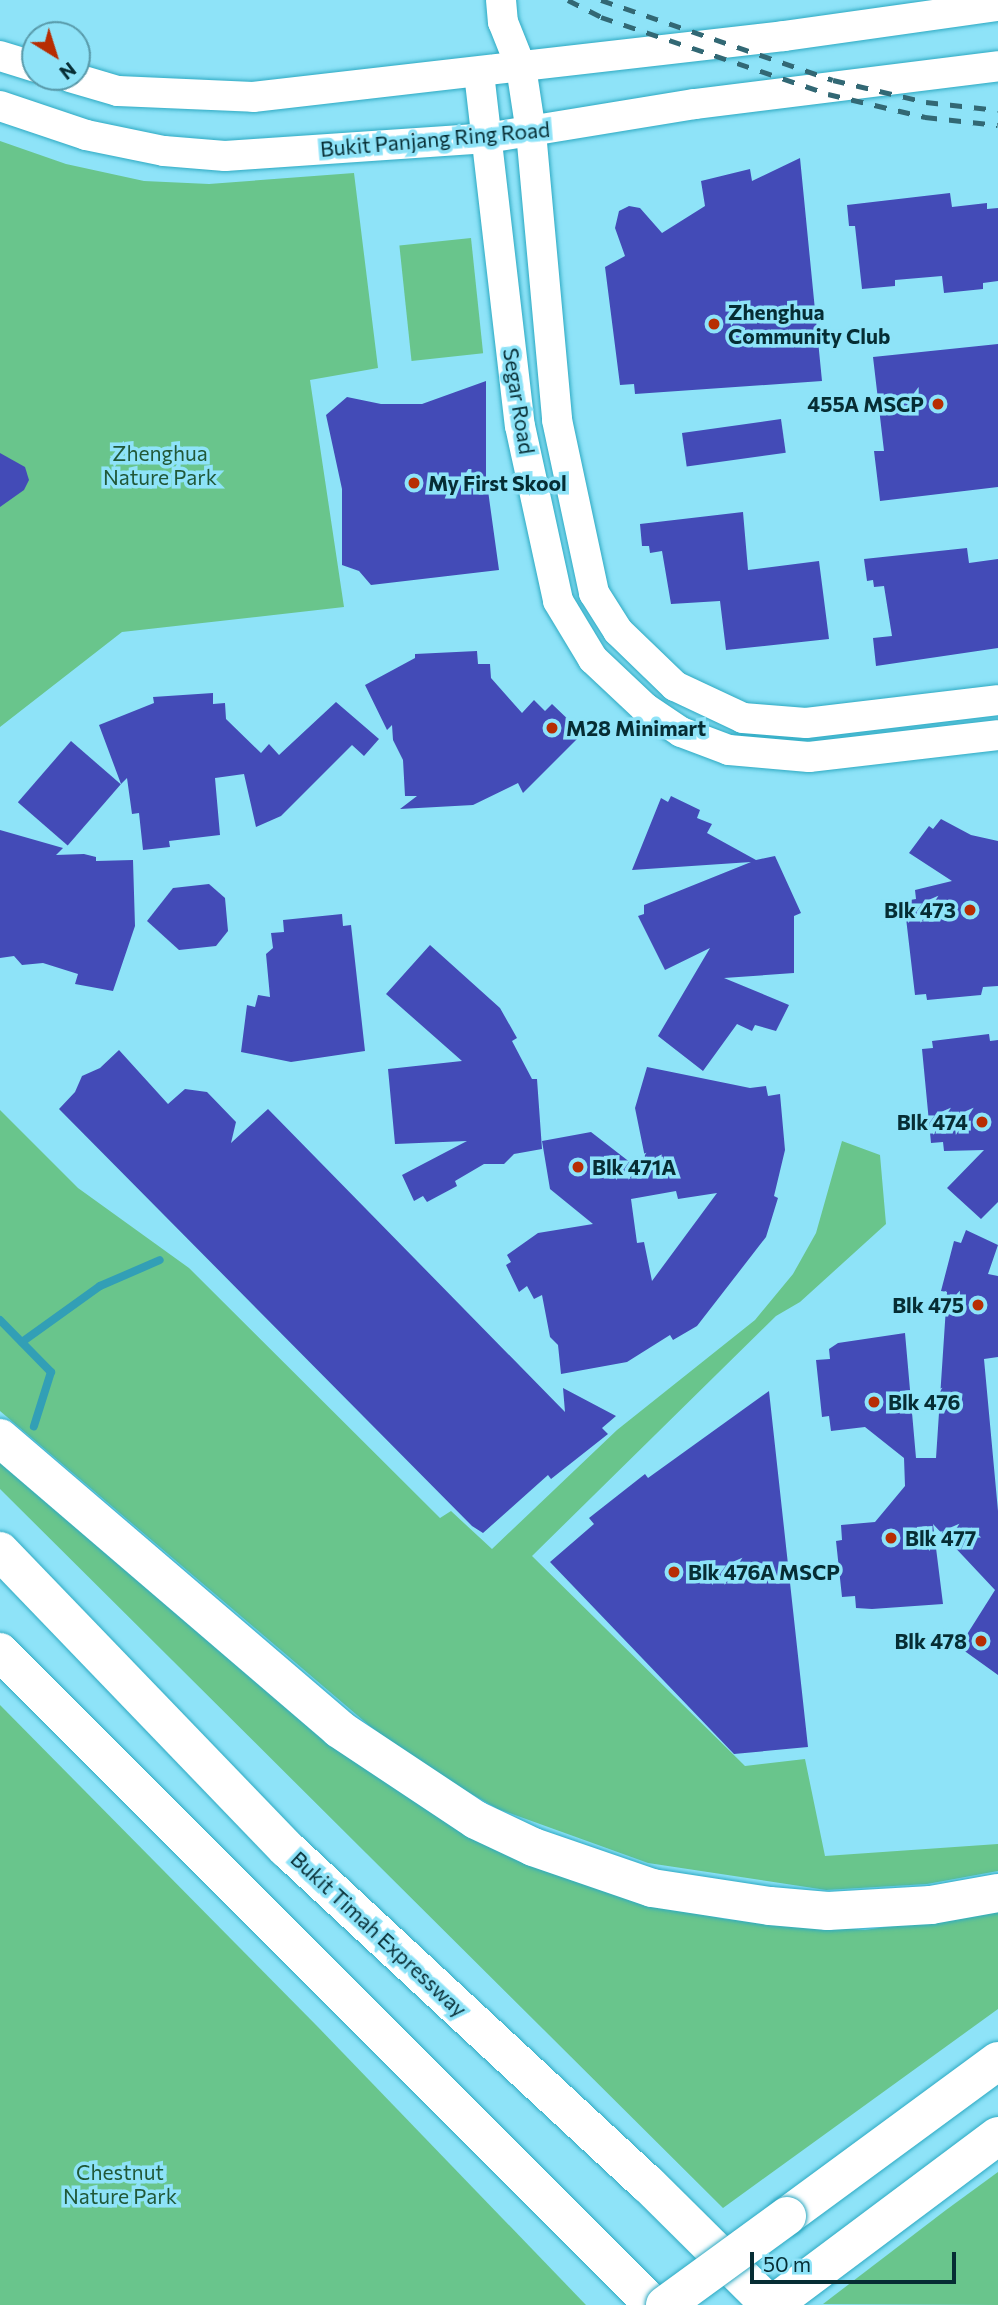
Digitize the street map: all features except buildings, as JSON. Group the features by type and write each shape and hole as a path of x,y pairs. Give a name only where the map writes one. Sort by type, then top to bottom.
{"highway":[{"path":"0,1438 339,1729 476,1820 533,1847 652,1888 770,1906 828,1911 918,1906 998,1892"},
{"name":"Bukit Timah Expressway","path":"0,1551 287,1849 648,2184 771,2305"},
{"path":"0,1652 654,2304 998,2062"},
{"path":"771,2305 998,2136"}],"street":[{"path":"91,83 118,91 253,97 479,73 998,6"},
{"path":"479,73 502,11"},
{"name":"Segar Road","path":"502,11 522,67 531,132 542,297 557,420 594,593 618,631 675,686 709,704 756,720 806,723 998,700"},
{"path":"0,56 21,63"},
{"name":"Bukit Panjang Ring Road","path":"0,106 86,135 164,151 225,156 487,138 695,104 998,66"},
{"name":"Segar Road","path":"479,73 520,426 558,601 593,659 645,708 681,732 729,750 809,757 998,735"}],"green space":[{"name":"Zhenghua Nature Park","path":"0,141 66,164 144,181 209,184 354,173 378,368 310,380 344,607 122,632 0,727"},
{"path":"471,238 483,353 412,361 399,246"},
{"path":"0,1110 78,1188 189,1268 440,1518 451,1511 492,1549 617,1430 755,1320 793,1274 816,1233 842,1141 880,1155 886,1224 800,1302 776,1316 532,1556 745,1766 805,1759 825,1856 998,1844 998,1871 927,1884 826,1890 648,1863 498,1809 433,1772 371,1727 0,1411"},
{"path":"0,1453 298,1708 642,1900 724,1919 865,1930 998,1910 998,2009 723,2208 0,1489"},
{"name":"Chestnut Nature Park","path":"0,1705 317,2026 586,2305 0,2305"},
{"path":"998,2172 998,2305 823,2304 946,2210"}],"waterway":[{"path":"22,1342 100,1286 160,1260"},
{"path":"0,1320 51,1372 34,1426"}],"railway":[{"path":"568,0 601,17 828,94 925,117 998,125"},
{"path":"601,0 833,80 926,102 998,110"}],"place":[{"name":"Zhenghua Community Club","path":"714,324"},
{"name":"455A MSCP","path":"938,404"},
{"name":"My First Skool","path":"414,483"},
{"name":"M28 Minimart","path":"552,728"},
{"name":"Blk 473","path":"970,910"},
{"name":"Blk 474","path":"982,1122"},
{"name":"Blk 471A","path":"578,1167"},
{"name":"Blk 475","path":"978,1305"},
{"name":"Blk 476","path":"874,1402"},
{"name":"Blk 477","path":"891,1538"},
{"name":"Blk 476A MSCP","path":"674,1572"},
{"name":"Blk 478","path":"981,1641"}]}
